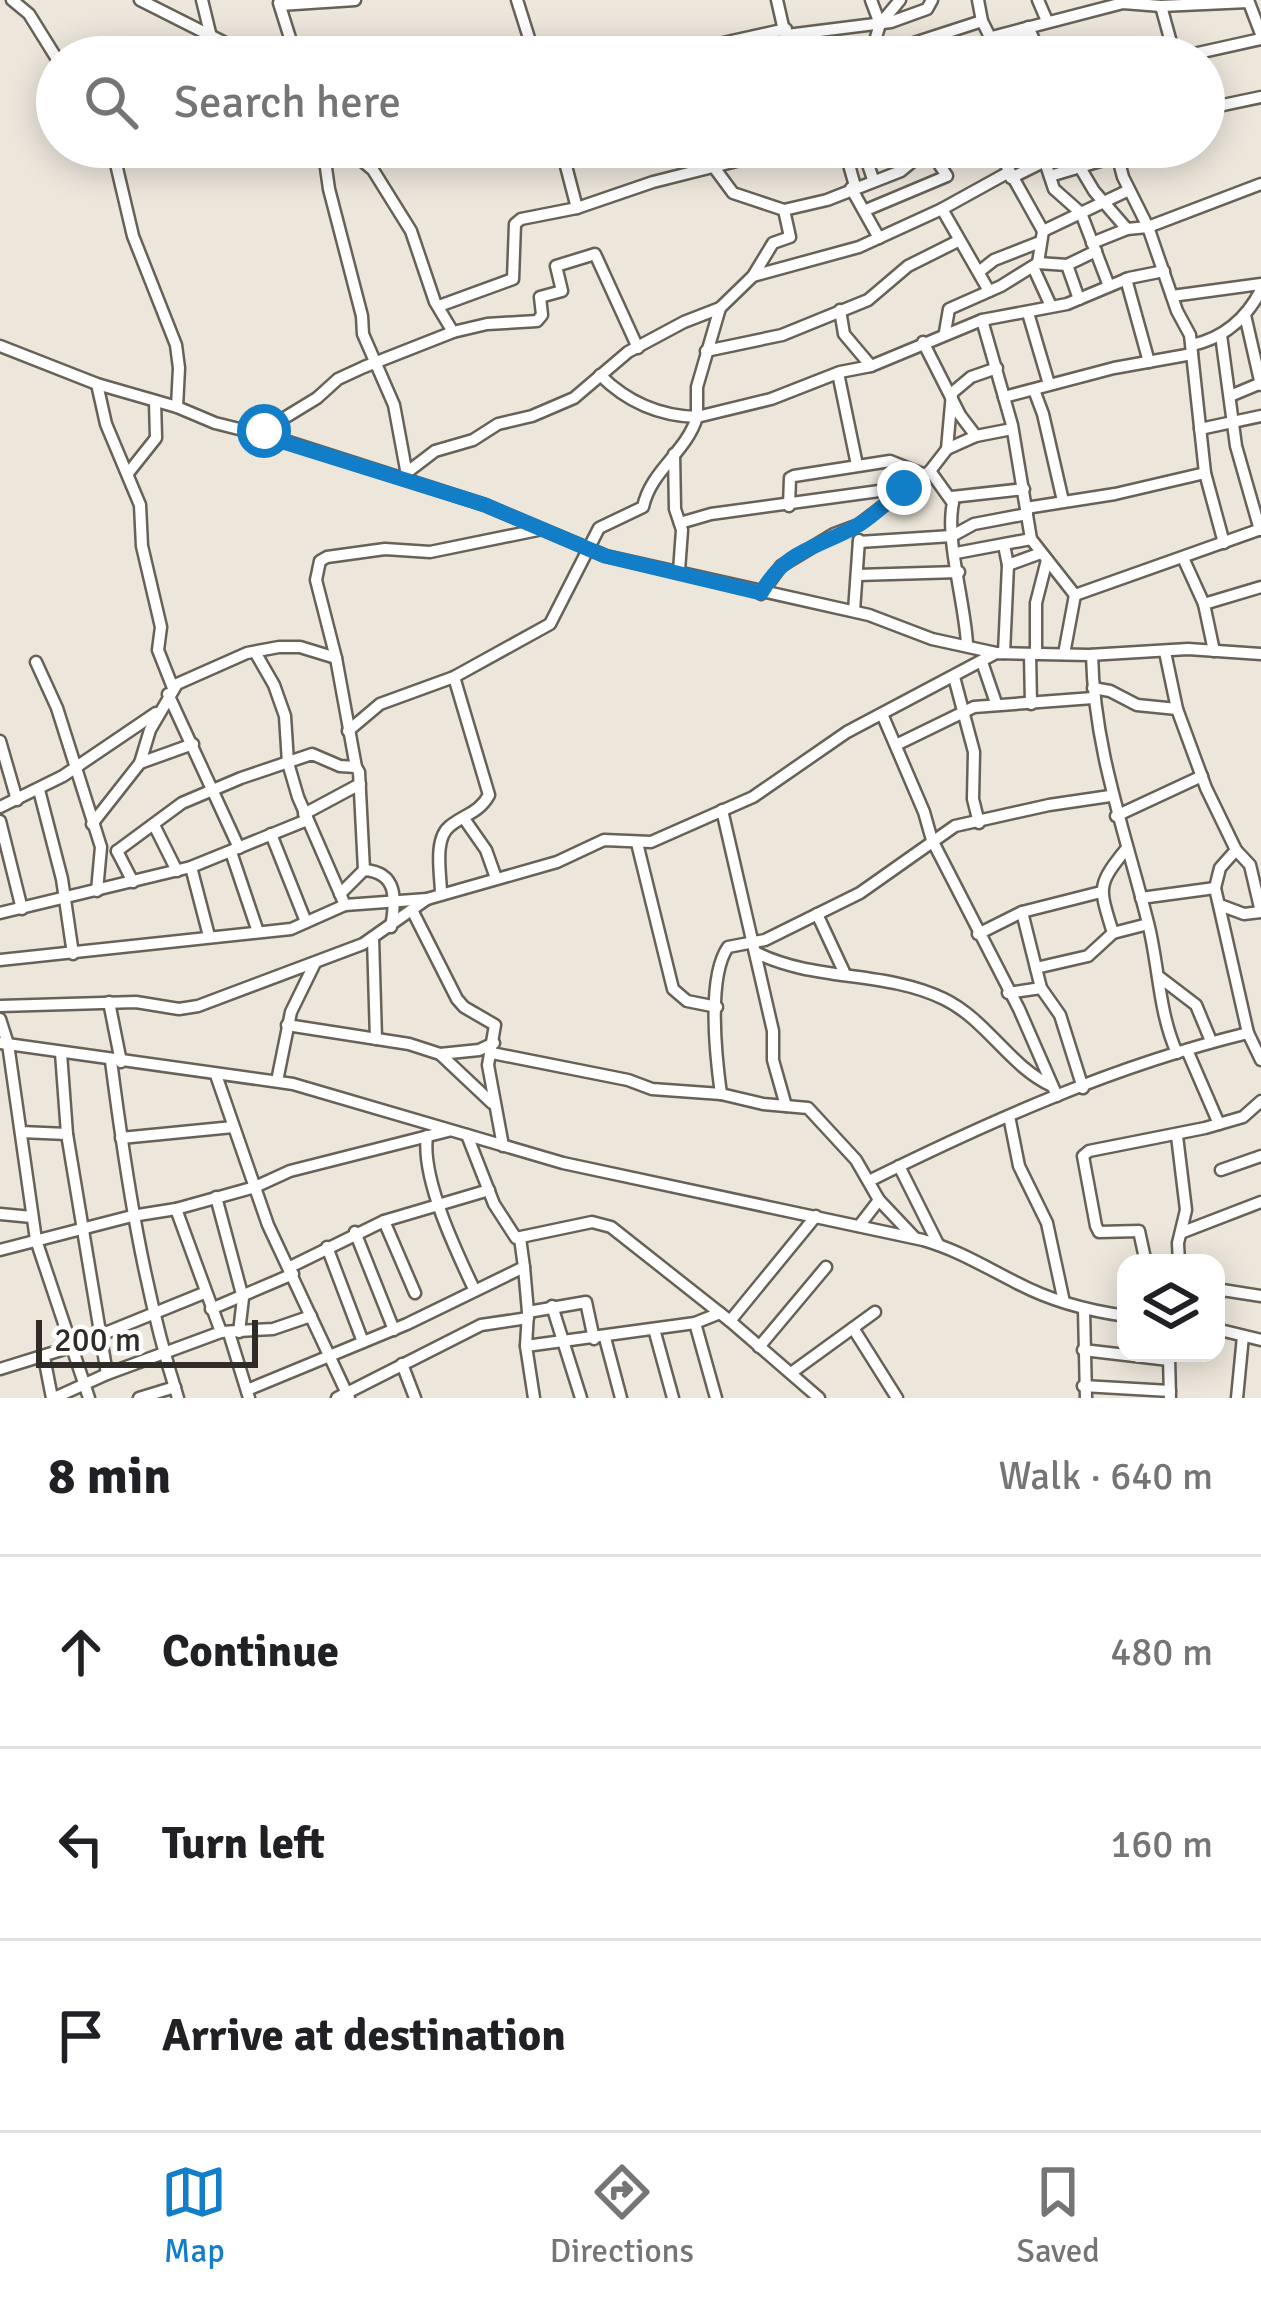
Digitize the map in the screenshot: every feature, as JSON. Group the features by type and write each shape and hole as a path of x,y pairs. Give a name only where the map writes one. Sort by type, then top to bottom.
{"street":[{"path":"140,0 210,36"},
{"path":"202,0 212,36"},
{"path":"289,36 279,3 355,0"},
{"path":"517,0 527,36"},
{"path":"777,0 787,36"},
{"path":"872,0 880,24"},
{"path":"876,36 900,0"},
{"path":"766,36 880,24 927,9 932,0"},
{"path":"978,0 991,36"},
{"path":"1037,0 1047,21"},
{"path":"996,36 1123,1 1161,6 1248,1 1261,36 1225,45"},
{"path":"22,2 43,36"},
{"path":"1161,6 1170,36"},
{"path":"939,36 982,21"},
{"path":"1025,28 1030,36"},
{"path":"1024,36 1025,28"},
{"path":"1225,105 1261,97"},
{"path":"117,168 133,236 176,345 177,407"},
{"path":"326,168 363,334 394,405 404,476"},
{"path":"371,168 411,231 453,332"},
{"path":"567,168 577,208"},
{"path":"439,306 513,279 517,221 577,208 707,168"},
{"path":"714,168 733,193 784,210 826,200 905,168"},
{"path":"849,168 859,205 879,238"},
{"path":"869,168 873,179"},
{"path":"866,210 947,176 942,168"},
{"path":"1006,168 1041,236 1036,266 1051,306"},
{"path":"753,276 832,256 879,238 1028,168"},
{"path":"1048,168 1059,196 1081,213 1109,286"},
{"path":"1050,176 1074,168"},
{"path":"1078,168 1127,229"},
{"path":"1121,168 1192,350 1205,473 1225,543"},
{"path":"945,332 949,309 1036,266 1067,265 1127,229 1148,227 1261,184"},
{"path":"980,271 1129,190"},
{"path":"943,209 989,291"},
{"path":"784,210 797,265"},
{"path":"404,476 435,452 574,398 638,348 720,308 753,276 773,243 790,236"},
{"path":"706,351 753,344 877,295 908,266 958,241"},
{"path":"258,434 317,398 338,379 453,332 537,321 542,315 540,297 562,291 556,266 595,254 638,348"},
{"path":"1067,265 1079,299"},
{"path":"600,375 639,404 673,417 697,418 871,366 982,320 1028,314 1126,279 1164,272"},
{"path":"1126,279 1149,362"},
{"path":"1172,296 1261,287"},
{"path":"1004,397 1192,350 1245,315 1261,287"},
{"path":"347,731 380,704 454,676 550,624 599,529 643,507 648,486 697,418 697,387 720,308"},
{"path":"840,310 844,334 871,366"},
{"path":"1028,314 1048,384"},
{"path":"1229,396 1261,384 1245,315"},
{"path":"982,320 1012,430 1031,539 1075,596 1064,654"},
{"path":"1075,596 1261,530 1229,421 1221,335"},
{"path":"923,342 960,415 976,436"},
{"path":"0,346 215,423 404,476 605,556 854,611 932,638 1000,653 1261,654"},
{"path":"947,449 952,393 971,377 997,368"},
{"path":"838,373 857,465"},
{"path":"97,384 106,424 140,505 142,546 160,617 158,650 235,850 258,932"},
{"path":"1034,390 1063,501"},
{"path":"129,472 156,438 155,401"},
{"path":"1200,429 1261,416"},
{"path":"761,593 781,566 858,525 928,473 947,449 976,436 1012,430"},
{"path":"674,454 679,571"},
{"path":"789,506 792,476 890,460 928,473 952,497 952,536 967,644"},
{"path":"859,542 952,536 974,524 1063,501 1205,473"},
{"path":"680,523 711,514 904,488"},
{"path":"952,497 1024,489"},
{"path":"854,611 858,525"},
{"path":"364,870 360,784 316,580 317,566 327,557 385,549 430,552 538,530"},
{"path":"956,553 1031,539"},
{"path":"1000,653 1008,566 1004,545"},
{"path":"1008,566 1044,557"},
{"path":"1031,704 1036,603 1044,557"},
{"path":"1184,560 1204,604 1214,651"},
{"path":"857,575 959,572"},
{"path":"1204,604 1261,587"},
{"path":"92,824 140,764 171,691 203,671 255,652 299,647 336,658"},
{"path":"255,652 285,716 288,763 305,817 342,899"},
{"path":"1165,652 1177,709 1236,850 1250,866 1261,912 1244,914 1220,904"},
{"path":"0,1006 109,1002 179,1009 199,1006 373,938 428,899 575,856 604,840 659,839 753,797 847,732 1000,653"},
{"path":"1091,655 1096,723 1106,751 1116,816 1148,924 1163,1014 1219,1124"},
{"path":"37,662 57,708 101,847 97,891"},
{"path":"982,662 996,703"},
{"path":"442,894 442,838 447,828 465,820 489,795 454,676"},
{"path":"954,677 975,757 974,799 980,823"},
{"path":"896,745 966,711 996,703 1031,704 1110,692 1137,705 1177,709"},
{"path":"0,806 75,769 159,712"},
{"path":"882,714 932,840 1054,1091"},
{"path":"0,741 16,800"},
{"path":"140,764 193,744"},
{"path":"117,851 182,803 212,789 312,754 340,766 356,766"},
{"path":"1116,816 1202,776"},
{"path":"0,913 191,868 271,834 360,784"},
{"path":"39,790 66,900 73,955"},
{"path":"753,947 860,892 955,826 1111,796"},
{"path":"722,810 786,1106"},
{"path":"465,820 486,850 496,878"},
{"path":"0,821 22,909"},
{"path":"154,825 177,871"},
{"path":"271,834 306,922"},
{"path":"637,843 673,989 687,1001 717,1007"},
{"path":"101,847 117,851 134,882"},
{"path":"1113,933 1101,892 1106,874 1126,848"},
{"path":"1236,850 1220,868 1215,888 1248,1033 1261,1060"},
{"path":"191,868 209,936"},
{"path":"0,960 291,929 342,899 364,870 371,869 390,881 397,898 391,926"},
{"path":"1142,898 1215,888"},
{"path":"978,934 1022,912 1101,892"},
{"path":"342,899 428,899"},
{"path":"413,912 458,999 495,1025 488,1053 492,1103 503,1146"},
{"path":"1022,912 1041,988 1060,1015 1083,1088"},
{"path":"817,914 845,974"},
{"path":"1036,968 1088,956 1113,933 1148,924"},
{"path":"373,938 376,1039"},
{"path":"721,1094 717,1007 724,953 736,944 753,947 785,965 845,974 945,999 979,1022 1022,1067 1054,1091"},
{"path":"277,1081 287,1025 315,963"},
{"path":"1158,976 1196,1005 1211,1042"},
{"path":"1008,993 1041,988"},
{"path":"109,1002 133,1216 152,1313 176,1393 140,1398"},
{"path":"0,1019 36,1240 89,1398"},
{"path":"287,1025 440,1054 488,1053 628,1080 652,1089 808,1108 914,1238"},
{"path":"869,1181 1054,1091 1083,1088 1248,1033"},
{"path":"4,1043 277,1081 563,1163 938,1244 1064,1302 1117,1314"},
{"path":"61,1053 67,1134 107,1374"},
{"path":"440,1054 492,1103"},
{"path":"216,1075 268,1225 344,1396 481,1325 586,1302 621,1398"},
{"path":"1144,1254 1139,1231 1099,1232 1084,1156 1089,1151 1177,1136 1243,1117 1259,1099"},
{"path":"1009,1116 1019,1166 1047,1223 1064,1302"},
{"path":"0,1123 67,1134"},
{"path":"121,1138 232,1127"},
{"path":"0,1250 176,1209 255,1187 290,1171 451,1130"},
{"path":"467,1135 501,1219 520,1238 534,1398"},
{"path":"428,1136 428,1161 455,1248 474,1289"},
{"path":"1177,1136 1186,1210 1179,1254"},
{"path":"1221,1171 1261,1156"},
{"path":"899,1166 938,1244"},
{"path":"211,1309 243,1298 355,1232 489,1190"},
{"path":"216,1197 243,1298 230,1332"},
{"path":"859,1226 879,1200"},
{"path":"1183,1232 1261,1202"},
{"path":"176,1209 211,1309 230,1332 248,1394 524,1267"},
{"path":"0,1214 32,1217"},
{"path":"526,1346 725,1317 816,1216"},
{"path":"384,1221 415,1294"},
{"path":"520,1238 601,1223 725,1317 819,1398"},
{"path":"355,1232 394,1330"},
{"path":"327,1247 363,1342"},
{"path":"759,1347 826,1267"},
{"path":"1225,1290 1261,1296"},
{"path":"0,1369 71,1347 204,1293"},
{"path":"552,1306 581,1398"},
{"path":"1084,1309 1084,1392 1170,1395 1169,1362"},
{"path":"791,1373 875,1312"},
{"path":"44,1357 53,1398 107,1374 230,1332 273,1329 311,1316"},
{"path":"695,1323 716,1398"},
{"path":"853,1328 897,1398"},
{"path":"655,1329 673,1398"},
{"path":"1225,1331 1261,1340"},
{"path":"1237,1398 1243,1336"},
{"path":"1084,1350 1117,1353"},
{"path":"402,1364 415,1398"},
{"path":"792,1398 807,1387"}],"route":[{"path":"264,431 258,434 485,505 605,556 761,593 781,566 858,525 904,488"}]}
